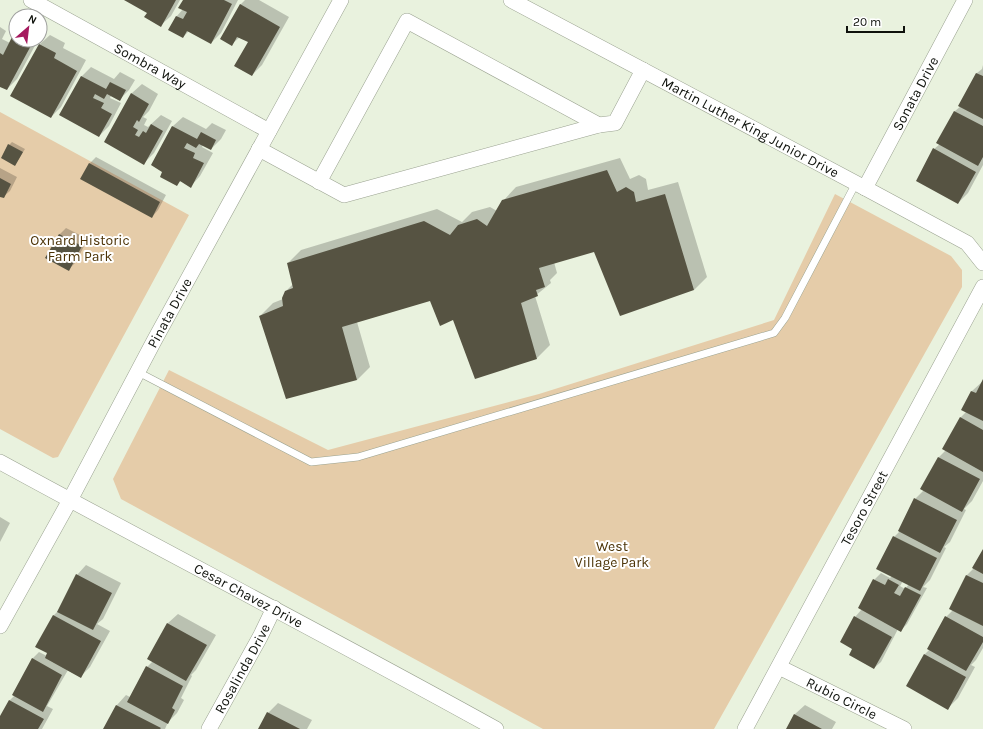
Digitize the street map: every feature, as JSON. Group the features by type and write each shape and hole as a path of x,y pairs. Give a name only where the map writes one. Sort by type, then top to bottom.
{"street":[{"name":"Sombra Way","path":"31,0 269,131"},
{"name":"Pinata Drive","path":"0,626 341,0"},
{"name":"Martin Luther King Junior Drive","path":"511,0 861,185 967,243 983,263"},
{"name":"Sonata Drive","path":"861,185 959,2"},
{"path":"319,182 407,21 599,124"},
{"path":"259,149 344,195 599,124 614,123 644,70"},
{"name":"Tesoro Street","path":"746,729 983,287"},
{"name":"Cesar Chavez Drive","path":"0,462 274,608 478,725 496,729"},
{"name":"Rosalinda Drive","path":"209,729 260,637 274,608"},
{"name":"Rubio Circle","path":"779,667 904,729"}],"lane":[{"path":"138,372 311,462 358,457 774,333 785,318 861,185"}],"green space":[{"name":"Oxnard Historic Farm Park","path":"0,112 189,215 58,457 53,458 0,429"},
{"name":"West Village Park","path":"835,194 951,256 962,270 962,287 714,729 543,729 121,499 113,479 169,370 328,450 539,394 774,320"}],"building":[{"path":"124,0 176,0 161,27 144,17 147,13"},
{"path":"183,0 224,0 232,4 211,44 187,31 183,38 168,30 176,16 183,19 187,12 178,8"},
{"path":"240,4 280,27 252,76 234,66 248,42 237,37 232,46 220,39"},
{"path":"8,45 8,48 30,48 7,90 0,87 0,53 3,55"},
{"path":"37,48 47,48 56,53 54,58 77,71 51,118 10,96"},
{"path":"976,73 983,76 983,119 958,106"},
{"path":"81,76 106,89 110,82 126,90 120,101 107,94 104,99 95,94 93,98 104,103 101,108 112,114 99,137 59,115"},
{"path":"131,93 149,104 139,122 137,120 133,127 138,130 135,135 139,137 143,131 146,133 151,124 163,131 144,165 104,142"},
{"path":"954,111 983,126 983,157 978,166 936,143"},
{"path":"172,126 197,139 201,132 216,140 211,150 199,144 196,148 187,143 184,148 195,153 193,158 204,163 191,188 180,181 177,186 160,177 162,172 151,165"},
{"path":"8,144 23,152 15,166 1,158"},
{"path":"933,148 976,172 958,204 916,181"},
{"path":"89,163 160,202 152,218 80,179"},
{"path":"607,170 617,192 626,187 634,192 636,202 665,194 694,290 620,316 594,252 539,268 545,287 536,290 538,296 521,303 537,359 475,379 453,320 440,326 430,301 342,327 357,380 286,399 259,316 283,306 282,298 285,291 293,288 287,263 424,221 450,235 458,225 477,219 487,226 502,200"},
{"path":"0,178 11,184 4,198 0,197"},
{"path":"59,234 82,246 69,271 45,258"},
{"path":"983,379 983,421 961,410 971,391 976,393"},
{"path":"960,417 983,430 983,472 942,449"},
{"path":"938,457 980,479 962,512 920,489"},
{"path":"914,498 957,520 940,553 898,531"},
{"path":"893,536 937,558 920,591 876,569"},
{"path":"983,549 983,574 972,568"},
{"path":"76,574 112,593 93,630 57,612"},
{"path":"966,575 983,583 983,626 949,609"},
{"path":"873,579 885,585 888,579 899,585 894,593 900,596 905,587 921,595 901,632 858,608"},
{"path":"53,615 101,641 81,678 45,658 47,653 35,647"},
{"path":"854,616 892,637 874,669 849,655 852,649 840,642"},
{"path":"945,616 983,637 983,642 966,671 927,649"},
{"path":"167,623 207,645 186,681 147,659"},
{"path":"924,654 966,677 948,710 906,686"},
{"path":"32,658 62,675 43,712 12,695"},
{"path":"146,666 183,686 172,708 175,710 168,724 127,702"},
{"path":"9,700 44,719 38,729 0,729 0,716"},
{"path":"116,705 161,728 103,729"},
{"path":"267,712 300,729 258,729"},
{"path":"794,714 822,729 786,729"}]}
